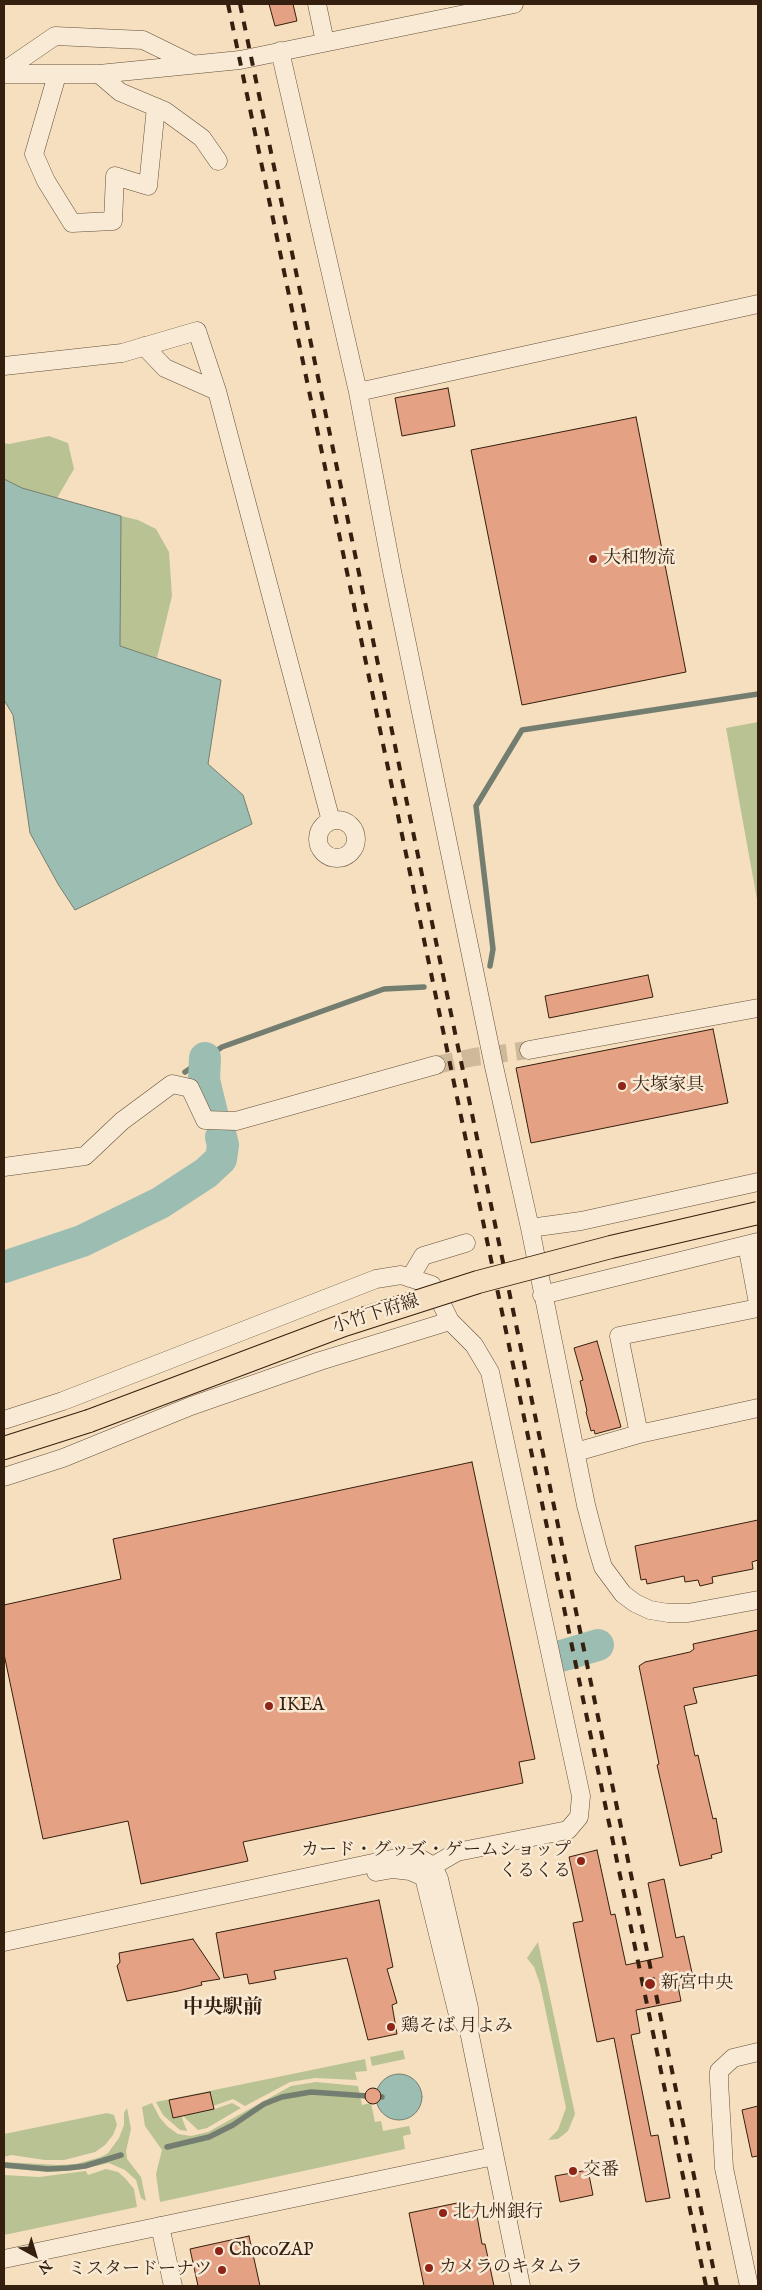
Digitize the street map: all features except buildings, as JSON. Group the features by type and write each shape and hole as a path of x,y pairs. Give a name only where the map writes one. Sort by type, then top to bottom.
{"main road":[{"name":"小竹下府線","path":"4,1448 89,1421 344,1325 478,1282 611,1247 758,1213"}],"street":[{"path":"317,4 325,42"},
{"path":"4,72 57,75 99,74 240,60 514,4"},
{"path":"4,72 55,36 143,40 192,64"},
{"path":"280,51 358,392 402,619 530,1228 542,1295 586,1505 603,1567 623,1594 642,1607 668,1613 688,1613 758,1600"},
{"path":"99,74 120,92 165,111 202,138 218,161"},
{"path":"57,75 34,154 46,182 72,223 113,220 115,176 148,186 156,107"},
{"path":"358,392 758,304"},
{"path":"4,366 122,353 197,331 216,391 331,821"},
{"path":"144,346 165,368 216,391"},
{"path":"529,1050 758,1008"},
{"path":"4,1168 85,1156 122,1122 172,1084 190,1088 205,1120 236,1121 436,1065"},
{"path":"530,1228 581,1221 758,1182"},
{"path":"410,1278 422,1256 466,1244"},
{"path":"542,1295 753,1244 758,1303"},
{"path":"4,1420 63,1401 376,1279 401,1275 432,1285 450,1321 474,1345 490,1372 581,1796 579,1818 568,1830 457,1852 429,1871 393,1869 4,1954"},
{"path":"639,1434 619,1336 758,1308"},
{"path":"4,1477 63,1458 191,1406 320,1361 450,1321"},
{"path":"576,1452 639,1434 758,1408"},
{"path":"4,1942 401,1857 421,1859 429,1871 439,1879 469,2008 469,2031 520,2286"},
{"path":"749,2286 724,2168 718,2081 720,2071 733,2058 758,2052"},
{"path":"4,2259 494,2156"},
{"path":"160,2226 173,2286"}],"green space":[{"path":"49,436 68,443 74,469 57,498 22,488 4,479 4,443 9,444"},
{"path":"121,516 138,520 156,529 169,552 172,596 157,658 120,646"},
{"path":"758,722 758,905 726,728"},
{"path":"538,1942 575,2114 568,2131 558,2139 548,2140 558,2130 566,2108 540,1984 534,1967 527,1958"},
{"path":"403,2050 405,2059 372,2066 370,2057"},
{"path":"365,2059 367,2071 355,2072 357,2080 315,2078 290,2082 245,2106 233,2099 213,2106 215,2109 232,2103 241,2108 207,2128 198,2130 183,2116 187,2131 180,2130 163,2115 156,2102"},
{"path":"316,2082 358,2086 362,2105 371,2103 375,2122 381,2121 383,2131 409,2126 411,2134 403,2136 405,2149 160,2202 156,2174 162,2150 145,2126 142,2107 152,2103 160,2118 168,2127 178,2134 191,2136 208,2132 291,2086"},
{"path":"127,2108 131,2129 126,2151 127,2159 141,2177 146,2201 141,2198 136,2180 125,2170 109,2163 77,2170 47,2172 4,2168 4,2162 59,2165 76,2164 101,2157 108,2153 119,2138 124,2125 124,2113"},
{"path":"107,2113 114,2115 117,2125 113,2135 105,2145 95,2152 64,2160 45,2160 11,2155 4,2157 4,2134"},
{"path":"106,2169 118,2172 134,2189 137,2207 4,2235 4,2175 39,2177 86,2171 88,2175"}],"water":[{"path":"4,479 22,488 121,516 120,646 221,680 208,764 243,795 252,824 75,910 58,884 30,833 13,715 4,700"},
{"path":"399,2074 412,2078 418,2084 422,2097 418,2110 412,2116 399,2120 386,2116 380,2110 376,2097 380,2084 386,2078"}],"waterway":[{"path":"490,966 493,949 476,806 522,730 758,694"},
{"path":"185,1072 222,1047 384,989 424,987"},
{"path":"205,1058 204,1080 212,1113"},
{"path":"4,1267 82,1241 160,1203 206,1173 221,1159 223,1145 221,1137"},
{"path":"561,1656 598,1645"},
{"path":"167,2147 209,2137 233,2125 264,2104 282,2097 311,2092 382,2097"},
{"path":"4,2165 48,2169 68,2168 85,2166 121,2155"}],"tunnel":[{"path":"436,1065 474,1057 529,1050"}],"railway":[{"path":"228,4 706,2286"},
{"path":"240,4 717,2286"}],"place":[{"name":"大和物流","path":"593,559"},
{"name":"大塚家具","path":"622,1086"},
{"name":"IKEA","path":"269,1706"},
{"name":"カード・グッズ・ゲームショップ くるくる","path":"581,1861"},
{"name":"新宮中央","path":"650,1984"},
{"name":"鶏そば 月よみ","path":"391,2027"},
{"name":"交番","path":"573,2171"},
{"name":"北九州銀行","path":"443,2213"},
{"name":"ChocoZAP","path":"219,2251"},
{"name":"カメラのキタムラ","path":"429,2268"},
{"name":"ミスタードーナツ","path":"222,2270"}],"district":[{"name":"中央駅前","path":"223,2009"}]}
